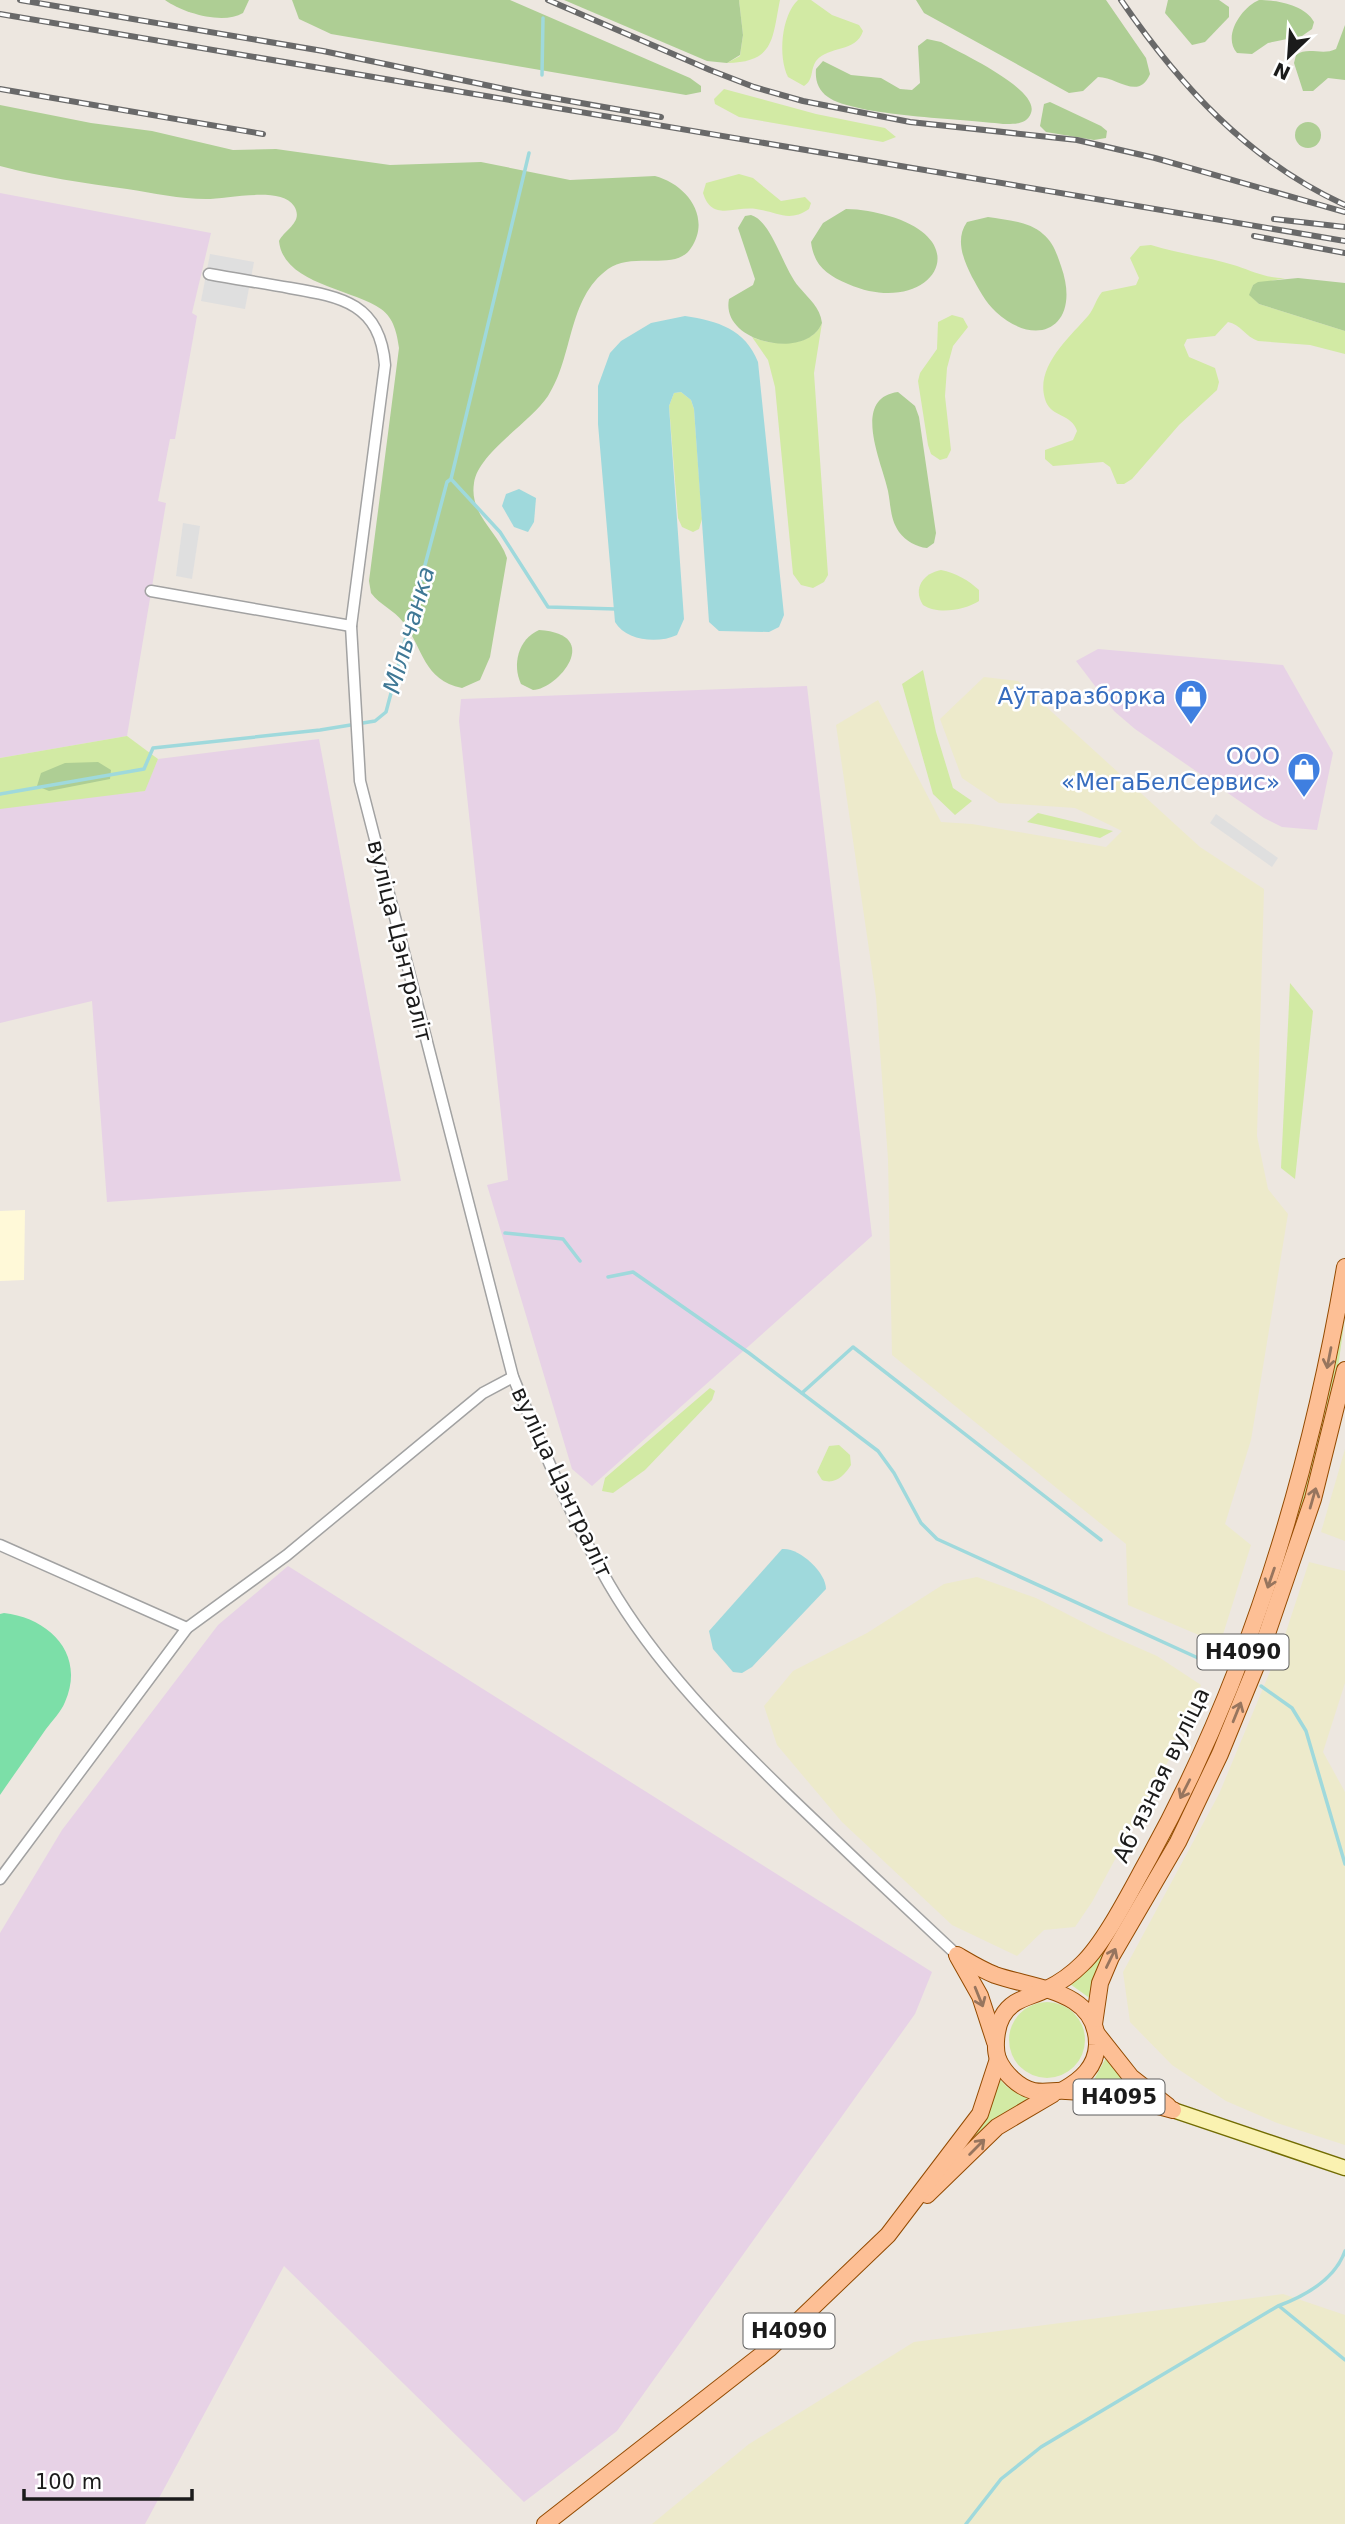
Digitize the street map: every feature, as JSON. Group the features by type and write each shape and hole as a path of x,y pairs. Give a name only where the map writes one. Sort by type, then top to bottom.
{"main road":[{"name":"Абʼязная вуліца","path":"1044,1991 1071,1974 1092,1954 1148,1860 1203,1750 1273,1573 1329,1363 1345,1267"},
{"name":"Абʼязная вуліца","path":"1095,2029 1100,1983 1111,1957 1178,1842 1220,1754 1256,1666 1313,1499 1345,1370"},
{"path":"957,1955 992,1974 1044,1991 1060,1993 1074,2000 1086,2010 1095,2029"},
{"path":"957,1955 980,1996 995,2042"},
{"name":"Н4090","path":"545,2524 769,2349 888,2235 979,2114 998,2059 995,2042 1002,2017 1020,1998 1044,1991"},
{"name":"Н4090","path":"908,2210 944,2180 998,2127 1027,2106 1079,2082 1090,2068 1097,2052 1095,2029"},
{"name":"Н4095","path":"1095,2029 1131,2077 1173,2110"},
{"path":"998,2059 1012,2079 1032,2091 1060,2091"},
{"name":"Н4095","path":"1060,2091 1122,2097 1173,2110"}],"street":[{"name":"вуліца Цэнтраліт","path":"209,274 338,296 360,309 374,324 383,342 385,365 351,626 360,781 513,1377 580,1531 610,1585 682,1684 737,1745 957,1955"},
{"path":"151,592 351,626"},
{"path":"0,1879 187,1628 287,1555 483,1392 513,1377"},
{"path":"0,1545 187,1628"},
{"name":"Н4095","path":"1173,2110 1345,2168"}],"shaded area":[{"path":"0,193 211,233 192,313 197,316 175,439 170,439 158,501 166,503 127,736 0,758"},
{"path":"210,254 254,262 245,309 201,301"},
{"path":"183,523 200,526 192,579 176,576"},
{"name":"Аўтаразборка","path":"1098,649 1283,665 1333,753 1317,830 1282,827 1264,818 1135,729 1114,711 1076,661"},
{"path":"984,677 1018,681 1200,847 1264,889 1257,1136 1268,1189 1288,1214 1251,1440 1225,1524 1251,1545 1220,1644 1128,1605 1126,1544 892,1355 888,1159 876,997 836,725 878,700 941,822 972,824 1106,847 1122,831 1075,808 999,803 962,778 940,719"},
{"path":"807,686 872,1236 592,1486 572,1469 487,1185 508,1180 459,721 461,699"},
{"path":"319,739 401,1181 107,1202 92,1001 0,1023 0,807 144,791 158,759"},
{"path":"1216,814 1278,858 1272,867 1210,823"},
{"path":"25,1210 24,1280 0,1281 0,1211"},
{"path":"1345,1449 1345,1541 1321,1532"},
{"path":"1309,1562 1345,1571 1345,1683 1323,1752 1345,1792 1345,2145 1277,2123 1226,2101 1172,2065 1130,2022 1123,1972 1219,1794 1284,1638"},
{"path":"288,1566 932,1972 915,2014 617,2431 524,2502 284,2266 145,2524 0,2524 0,1933 62,1830 218,1625"},
{"path":"977,1577 1036,1598 1157,1656 1201,1685 1172,1754 1092,1902 1075,1927 1044,1930 1017,1956 952,1925 842,1822 777,1745 764,1706 793,1671 867,1633 944,1584"},
{"path":"1283,2294 1345,2315 1345,2524 652,2524 749,2444 914,2342"}],"green space":[{"path":"165,0 249,0 243,13 214,18 192,13"},
{"path":"292,0 510,0 690,78 701,86 701,92 686,95 331,34 299,19"},
{"path":"564,0 739,0 743,35 740,55 727,63 707,61"},
{"path":"739,0 780,0 772,37 763,53 743,62 727,63 740,56 743,35"},
{"path":"798,0 811,0 832,15 859,25 863,31 855,43 821,56 814,64 809,81 804,86 788,77 782,48 788,16"},
{"path":"916,0 1106,0 1146,58 1150,74 1140,86 1127,86 1098,77 1083,91 1069,93 924,13"},
{"path":"1168,0 1219,0 1229,7 1229,17 1205,42 1192,45 1165,13"},
{"path":"1259,0 1282,2 1304,11 1314,22 1312,29 1302,36 1268,43 1252,54 1237,53 1232,39 1236,23 1246,9"},
{"path":"1345,25 1345,80 1328,78 1313,91 1303,91 1294,63 1296,55 1305,51 1326,52 1336,49"},
{"path":"927,39 941,42 1011,83 1023,93 1030,104 1029,117 1019,123 1003,124 885,113 841,103 828,97 818,85 816,69 823,61 851,75 881,78 900,89 912,90 920,83 918,46"},
{"path":"724,89 816,114 885,128 896,137 883,142 739,117 715,104 714,99"},
{"path":"1050,102 1101,126 1107,131 1106,138 1094,140 1046,132 1040,126 1044,104"},
{"path":"0,105 91,123 152,131 233,150 276,149 390,165 481,162 570,180 655,176 677,186 686,194 697,214 699,225 691,248 675,259 618,264 595,281 578,312 563,364 548,396 494,449 478,472 474,483 476,504 507,558 490,657 480,680 462,688 439,678 426,662 403,622 371,593 369,581 399,348 389,317 369,302 321,284 293,267 283,255 279,241 297,217 294,206 287,200 266,195 206,199 176,197 0,166"},
{"path":"1308,122 1317,126 1321,135 1317,144 1308,148 1299,144 1295,135 1299,126"},
{"path":"739,174 753,178 781,201 805,197 811,203 809,209 789,216 756,209 725,211 712,207 703,193 706,183"},
{"path":"846,209 889,216 917,228 933,243 938,259 933,273 920,285 901,292 877,292 848,284 828,273 818,263 811,242 823,223"},
{"path":"751,215 765,226 793,279 819,312 822,323 813,335 800,341 784,344 766,342 738,327 730,314 729,299 753,285 755,279 738,228 745,216"},
{"path":"988,217 1031,226 1052,244 1066,287 1066,304 1061,317 1052,326 1041,330 1027,330 1012,324 985,300 963,256 961,235 967,222"},
{"path":"1151,245 1226,263 1266,276 1285,278 1253,285 1250,295 1259,304 1345,331 1345,354 1310,345 1258,341 1228,322 1215,336 1187,339 1184,345 1189,357 1215,368 1219,382 1217,390 1179,425 1132,479 1124,484 1117,484 1110,467 1103,462 1053,466 1045,459 1045,450 1073,440 1077,431 1071,421 1049,407 1043,389 1044,377 1055,354 1090,313 1102,292 1136,285 1139,278 1130,258 1140,246"},
{"path":"1298,278 1345,283 1345,331 1259,304 1249,295 1253,285 1258,282"},
{"path":"952,315 963,318 968,327 953,346 947,368 945,396 951,450 947,458 940,460 931,454 928,445 918,381 920,373 937,349 938,322"},
{"path":"822,323 814,373 828,575 824,582 813,588 801,585 793,574 775,387 768,360 752,337 780,343 801,341 817,331"},
{"path":"681,392 691,400 694,409 702,519 699,529 693,532 682,527 678,518 669,406 674,393"},
{"path":"898,392 915,406 919,417 936,533 934,543 927,548 908,541 896,527 873,434 875,406 884,397"},
{"path":"941,570 957,575 975,586 979,590 979,601 951,610 936,610 923,605 919,587 929,574"},
{"path":"539,630 558,634 569,641 572,650 570,661 563,672 554,681 533,690 521,684 517,661 526,640"},
{"path":"923,670 936,732 953,788 972,801 955,815 933,794 902,684"},
{"path":"127,736 158,759 145,791 0,809 0,758"},
{"path":"98,762 111,770 110,779 49,791 37,786 41,773 65,763"},
{"path":"1038,813 1113,831 1100,838 1027,822"},
{"path":"1290,983 1313,1011 1295,1179 1281,1168"},
{"path":"1345,1317 1336,1382 1290,1553 1262,1633 1212,1758 1152,1877 1097,1968 1091,1999 1070,1984 1089,1969 1098,1956 1255,1641 1292,1537"},
{"path":"710,1388 715,1391 712,1400 645,1470 613,1493 602,1491 605,1478"},
{"path":"839,1445 850,1455 851,1465 839,1478 822,1480 817,1472 829,1446"},
{"path":"0,1614 35,1622 49,1631 67,1654 71,1669 70,1685 63,1706 0,1795"},
{"path":"1047,2002 1062,2005 1074,2013 1082,2025 1085,2040 1082,2055 1074,2067 1062,2075 1047,2078 1032,2075 1020,2067 1012,2055 1009,2040 1012,2025 1020,2013 1032,2005"},
{"path":"1107,2056 1150,2096 1090,2087"},
{"path":"996,2075 1007,2087 1029,2098 1005,2113 963,2153 963,2145"}],"water":[{"path":"685,316 729,328 746,342 758,362 784,615 779,627 769,632 719,631 709,622 694,409 691,400 681,392 674,393 669,406 684,619 677,635 652,640 634,637 615,622 598,424 598,386 610,353 621,341 651,323"},
{"path":"519,489 536,498 534,522 528,532 514,527 502,506 506,494"},
{"path":"782,1549 796,1552 817,1568 826,1589 752,1667 742,1673 733,1672 713,1649 709,1631"}],"waterway":[{"name":"Мільчанка","path":"542,75 543,18"},
{"name":"Мільчанка","path":"0,794 144,769 153,748 320,730 375,721 386,712 447,482 451,479 529,153"},
{"path":"451,479 500,532 548,607 616,609"},
{"path":"505,1233 563,1239 580,1261"},
{"path":"608,1277 633,1272 749,1353 878,1451 894,1473 921,1523 937,1539 1220,1668"},
{"path":"802,1393 853,1347 1101,1540"},
{"path":"1261,1686 1292,1708 1306,1731 1345,1864"},
{"path":"966,2524 1001,2479 1041,2447 1278,2306 1308,2292 1327,2278 1345,2251"},
{"path":"1279,2306 1345,2360"}],"railway":[{"path":"20,0 323,51 524,93 661,117"},
{"path":"548,0 710,70 754,87 803,101 910,122 1077,140 1155,158 1345,212"},
{"path":"1121,0 1167,62 1219,118 1278,166 1345,205"},
{"path":"0,14 1345,241"},
{"path":"0,89 263,134"},
{"path":"1274,219 1345,227"},
{"path":"1254,236 1345,253"}],"place":[{"name":"Аўтаразборка","path":"1191,726"},
{"name":"ООО «МегаБелСервис»","path":"1304,799"}]}
